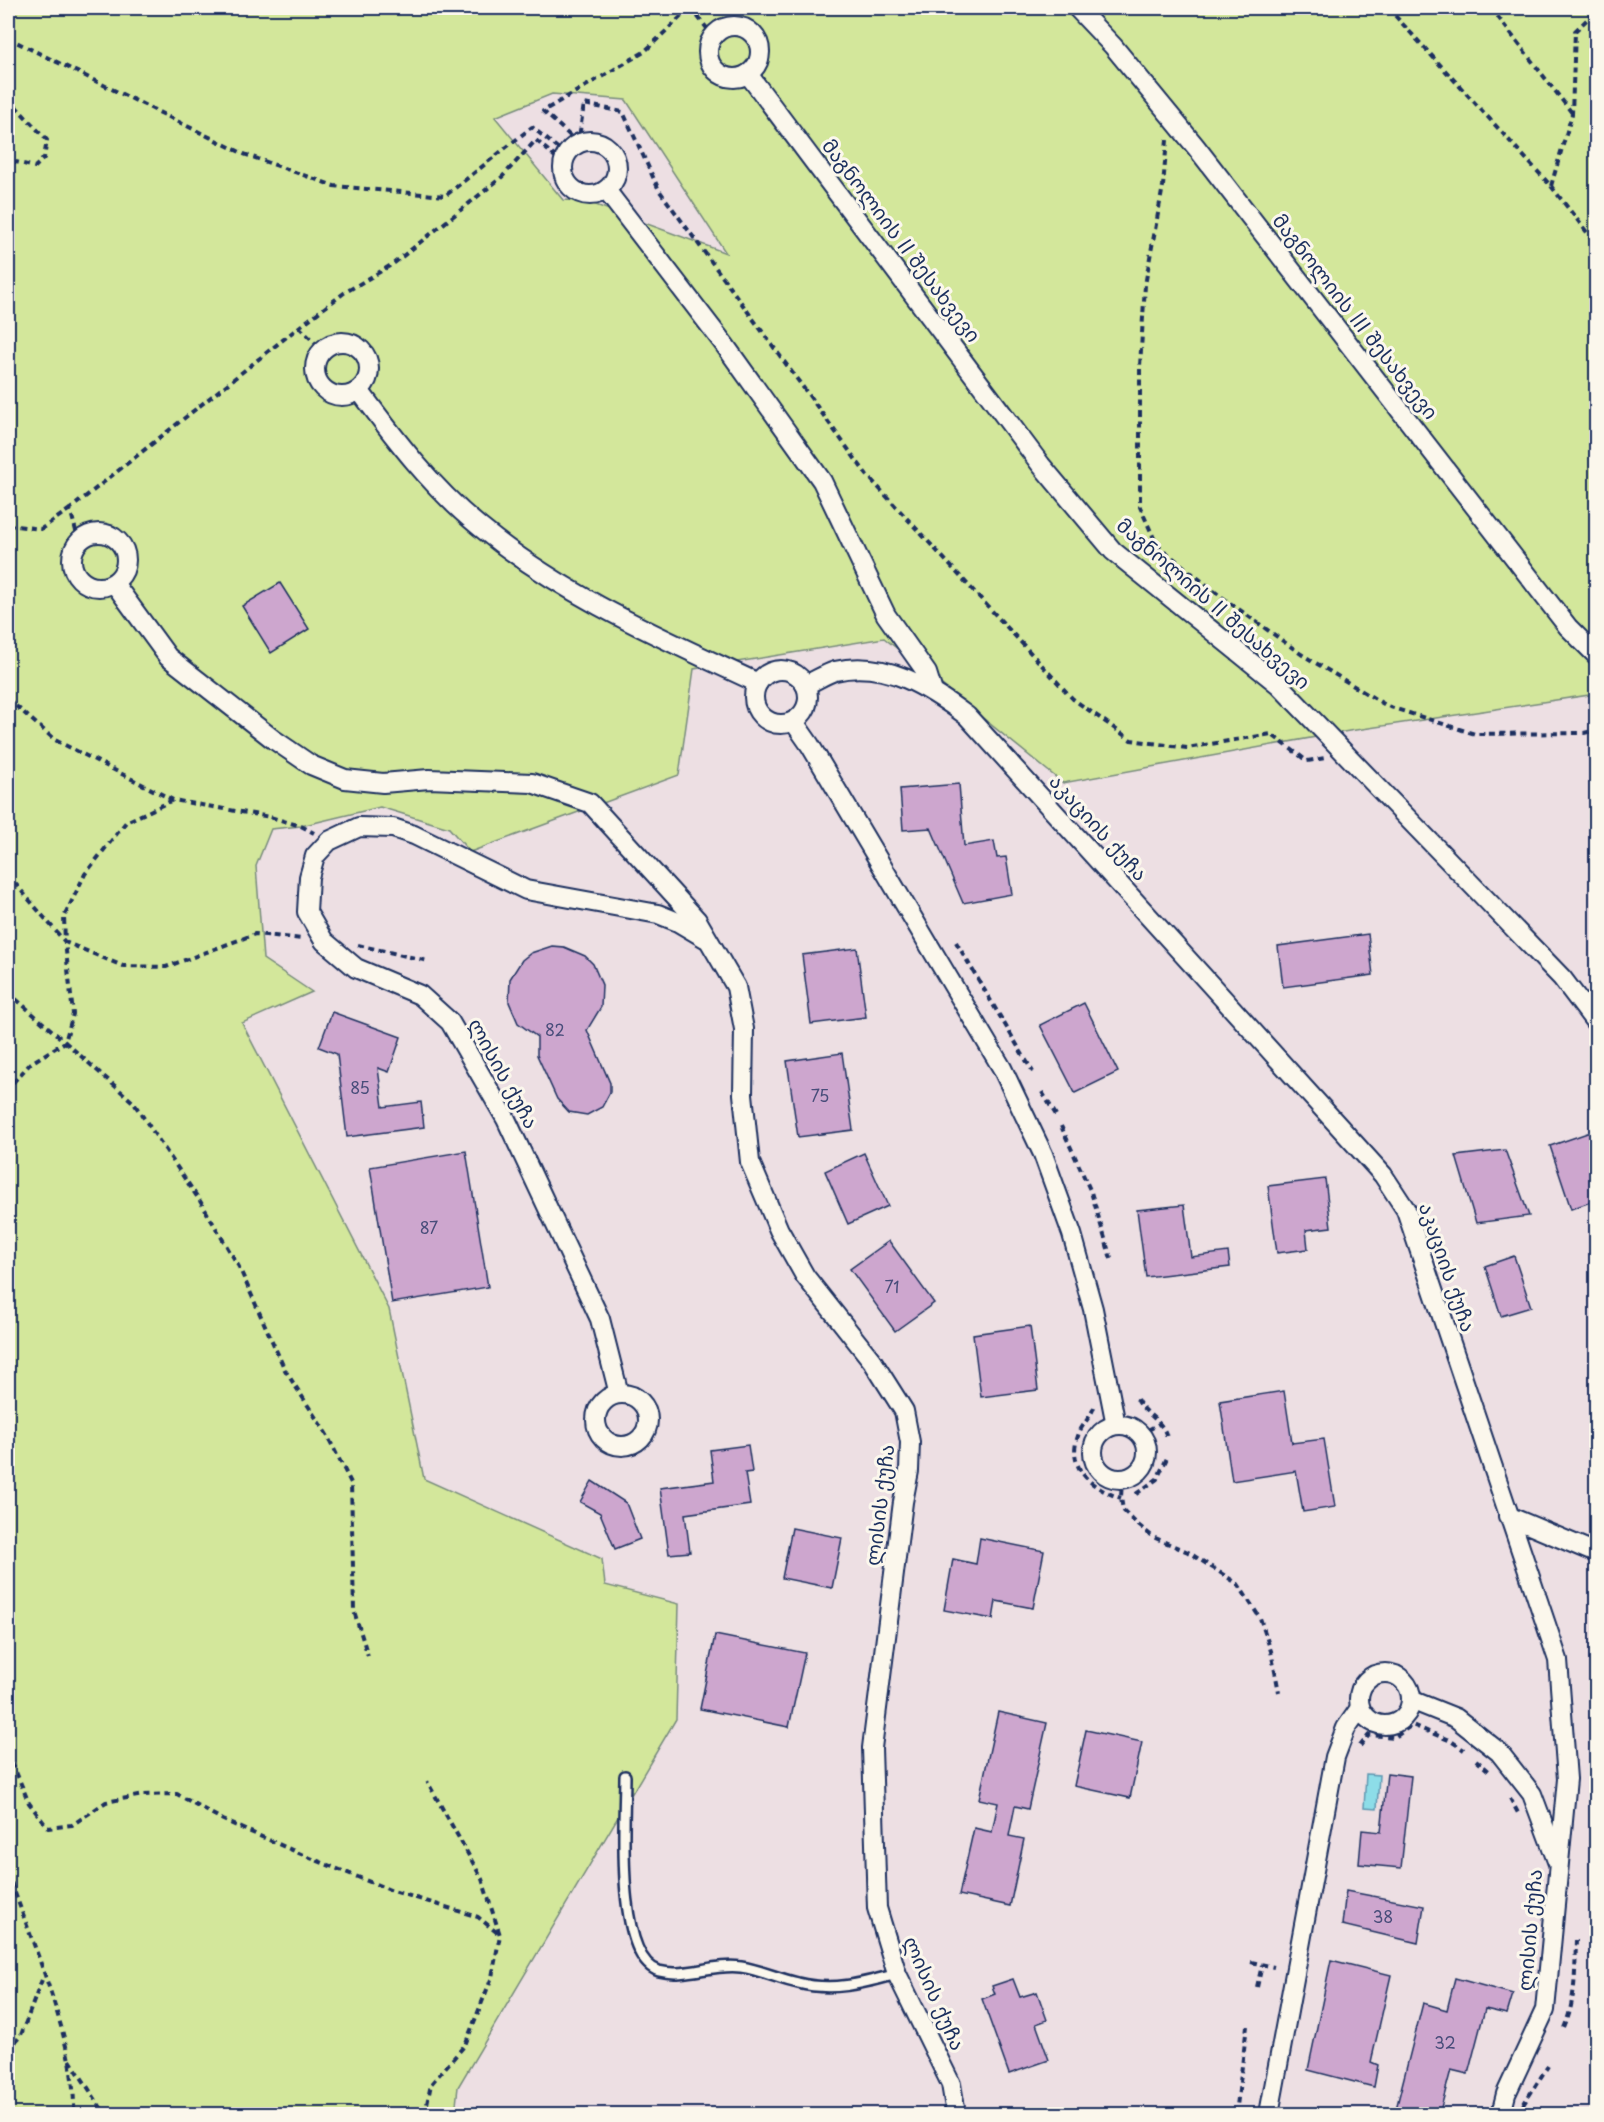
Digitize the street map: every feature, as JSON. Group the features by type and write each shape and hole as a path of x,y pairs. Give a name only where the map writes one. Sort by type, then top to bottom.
{"street":[{"name":"მაგნოლიის III შესახვევი","path":"1077,8 1113,45 1568,627 1596,655"},
{"path":"726,27 743,27 756,37 760,52 759,61 748,74 731,77 715,69 708,53 713,36 726,27"},
{"name":"მაგნოლიის II შესახვევი","path":"748,74 1041,465 1113,551 1279,685 1547,961 1588,1009 1596,1023"},
{"path":"596,142 610,151 617,167 612,183 606,190 589,195 572,188 563,173 569,154 596,142"},
{"path":"606,190 724,344 822,481 886,615 908,650 927,673 932,689"},
{"path":"338,343 355,346 362,351 367,358 369,376 359,390 344,396 329,393 322,387 318,381 316,365 323,351 338,343"},
{"path":"359,390 417,466 479,526 534,567 628,622 758,683"},
{"path":"96,533 114,537 120,543 125,551 125,569 114,583 97,587 89,585 76,574 72,557 79,542 96,533"},
{"name":"ლისის ქუჩა","path":"114,583 168,657 273,739 311,765 345,779 382,783 429,779 532,783 590,803 697,920 736,987 744,1029 743,1094 750,1162 779,1230 805,1276 873,1362 904,1411 910,1442 909,1471 903,1502 872,1748 877,1908 897,1974 951,2084 956,2115"},
{"path":"782,670 796,674 806,685 808,701 806,710 794,722 774,724 758,712 754,702 758,683 768,673 782,670"},
{"name":"აკაციის ქუჩა","path":"806,685 835,672 860,670 893,672 932,689 967,716 1395,1191 1406,1209 1558,1660 1567,1779 1558,1865"},
{"path":"794,722 810,745 1002,1068 1043,1154 1072,1234 1093,1309 1116,1425"},
{"name":"ლისის ქუჩა","path":"619,1394 600,1319 506,1119 450,1022 420,995 356,968 324,941 307,912 309,877 315,856 329,841 359,827 393,828 414,835 526,890 658,914 678,922 707,939"},
{"path":"1116,1425 1133,1428 1145,1441 1147,1449 1143,1466 1131,1477 1122,1479 1113,1478 1098,1468 1093,1450 1100,1434 1116,1425"},
{"path":"1508,1516 1596,1554"},
{"path":"1269,2115 1335,1757 1346,1728 1360,1708 1359,1692 1363,1684 1376,1674 1393,1674 1401,1678 1410,1691 1411,1700 1402,1719 1389,1725 1375,1723 1360,1708"},
{"name":"ლისის ქუჩა","path":"1411,1700 1456,1718 1499,1752 1532,1794 1558,1865 1545,2010 1506,2094 1501,2115"}],"lane":[{"path":"625,1776 625,1887 637,1951 656,1970 669,1973 727,1965 822,1987 847,1987 897,1974"}],"path":[{"path":"569,154 543,111 644,52 691,8 713,36"},
{"path":"1388,8 1551,186 1596,244"},
{"path":"1491,8 1572,114"},
{"path":"1551,186 1572,114 1575,31 1596,11"},
{"path":"8,38 244,154 334,186 445,196 532,127 569,154"},
{"path":"8,98 47,141 44,158 35,167 8,160"},
{"path":"569,154 584,104 623,112 659,190 867,474 1072,699 1131,740 1187,748 1271,734 1307,761 1325,758 1334,744"},
{"path":"1169,115 1162,186 1145,285 1140,366 1140,507 1157,545 1219,595 1301,654 1387,706 1475,734 1584,733 1596,730"},
{"path":"8,525 41,529 70,509 299,327 344,293 393,264 502,177 536,140 569,154"},
{"path":"299,327 323,351"},
{"path":"70,509 79,542"},
{"path":"8,699 55,740 173,800 270,817 301,826 329,841"},
{"path":"8,1088 31,1063 65,1042 73,1014 64,917 85,874 126,822 173,800"},
{"path":"8,875 65,942 123,966 166,967 255,934 324,941"},
{"path":"956,942 1033,1072"},
{"path":"355,945 428,961"},
{"path":"8,992 133,1102 200,1201 239,1267 285,1370 327,1435 351,1483 354,1611 368,1656"},
{"path":"1042,1092 1056,1114"},
{"path":"1061,1126 1091,1192 1112,1262"},
{"path":"1137,1399 1141,1407 1160,1424 1167,1438"},
{"path":"1094,1405 1077,1438 1075,1453 1086,1478 1096,1488 1120,1498"},
{"path":"1148,1430 1160,1424"},
{"path":"1136,1494 1157,1479 1167,1458"},
{"path":"1122,1479 1120,1498 1123,1510 1137,1524 1153,1537 1188,1552 1238,1584 1260,1618 1271,1651 1279,1692"},
{"path":"1358,1749 1369,1735 1395,1737 1412,1725 1451,1741 1492,1774"},
{"path":"8,1753 29,1803 48,1828 72,1825 106,1802 143,1795 177,1794 223,1820 318,1861 390,1890 478,1917 500,1935"},
{"path":"425,2115 431,2084 465,2045 492,1977 500,1935 482,1879 427,1781"},
{"path":"1508,1794 1520,1817"},
{"path":"8,1873 68,2056 74,2115"},
{"path":"1564,2028 1570,2013 1575,1983 1576,1940"},
{"path":"1251,1962 1274,1967"},
{"path":"1257,1987 1262,1965"},
{"path":"8,2051 21,2035 43,1976"},
{"path":"1236,2115 1247,2026"},
{"path":"68,2056 105,2115"},
{"path":"1522,2105 1548,2066"}],"green space":[{"path":"8,8 1596,8 1596,694 1349,731 1063,783 884,638 694,669 679,775 470,852 449,828 380,807 301,826 271,829 256,866 263,959 312,992 242,1023 389,1309 424,1479 602,1559 605,1585 679,1604 676,1719 458,2087 455,2114 8,2114","holes":["552,94 626,100 726,253 585,201 563,200 495,117"]}],"water":[{"path":"1366,1774 1379,1775 1377,1809 1364,1808"}],"building":[{"path":"280,583 309,629 271,653 242,606"},
{"path":"959,784 964,846 994,841 997,858 1006,857 1012,894 963,903 931,828 903,830 900,789"},
{"path":"1368,934 1373,975 1283,987 1278,946"},
{"path":"552,946 564,947 585,956 593,964 602,985 601,1007 587,1030 610,1083 610,1092 602,1107 587,1115 569,1112 557,1099 537,1055 537,1037 518,1023 509,1002 510,979 522,960 531,953"},
{"path":"857,948 866,1017 811,1024 802,955"},
{"path":"1084,1003 1118,1072 1075,1093 1040,1025"},
{"path":"332,1012 401,1037 389,1072 378,1068 383,1107 421,1102 424,1127 347,1137 337,1054 319,1047"},
{"path":"842,1053 853,1130 798,1137 787,1061"},
{"path":"1596,1130 1596,1200 1571,1209 1550,1146"},
{"path":"1505,1150 1529,1216 1476,1223 1456,1156"},
{"path":"466,1151 488,1287 392,1303 370,1167"},
{"path":"864,1153 888,1206 848,1224 825,1171"},
{"path":"1325,1179 1331,1227 1306,1230 1308,1249 1277,1253 1268,1186"},
{"path":"1184,1205 1191,1257 1228,1252 1230,1267 1146,1277 1137,1210"},
{"path":"889,1241 934,1303 895,1331 850,1269"},
{"path":"1514,1256 1531,1307 1501,1316 1485,1266"},
{"path":"1030,1326 1038,1390 981,1397 973,1334"},
{"path":"1284,1391 1292,1443 1324,1439 1335,1507 1303,1512 1296,1471 1232,1481 1220,1401"},
{"path":"748,1445 752,1472 745,1473 750,1505 685,1514 690,1552 669,1554 660,1488 714,1481 710,1450"},
{"path":"592,1481 626,1503 640,1539 615,1549 600,1513 580,1502"},
{"path":"792,1528 842,1538 832,1588 782,1578"},
{"path":"980,1538 1044,1551 1033,1608 996,1601 993,1619 944,1610 953,1559 976,1564"},
{"path":"715,1635 805,1653 789,1727 700,1709"},
{"path":"998,1712 1047,1723 1028,1809 1015,1806 1009,1836 1024,1839 1010,1906 959,1895 974,1828 992,1832 998,1803 979,1799"},
{"path":"1086,1730 1142,1742 1130,1798 1074,1786"},
{"path":"1387,1773 1411,1776 1401,1868 1359,1864 1362,1830 1381,1832"},
{"path":"1346,1891 1424,1906 1418,1943 1342,1925"},
{"path":"1331,1960 1391,1975 1371,2062 1378,2065 1374,2087 1308,2070"},
{"path":"1455,1978 1513,1994 1507,2014 1485,2009 1468,2074 1451,2070 1439,2115 1416,2115 1396,2109 1423,2003 1447,2010"},
{"path":"1013,1979 1020,1997 1037,1992 1047,2020 1036,2024 1049,2060 1009,2074 982,1999 995,1994 992,1986"}]}
